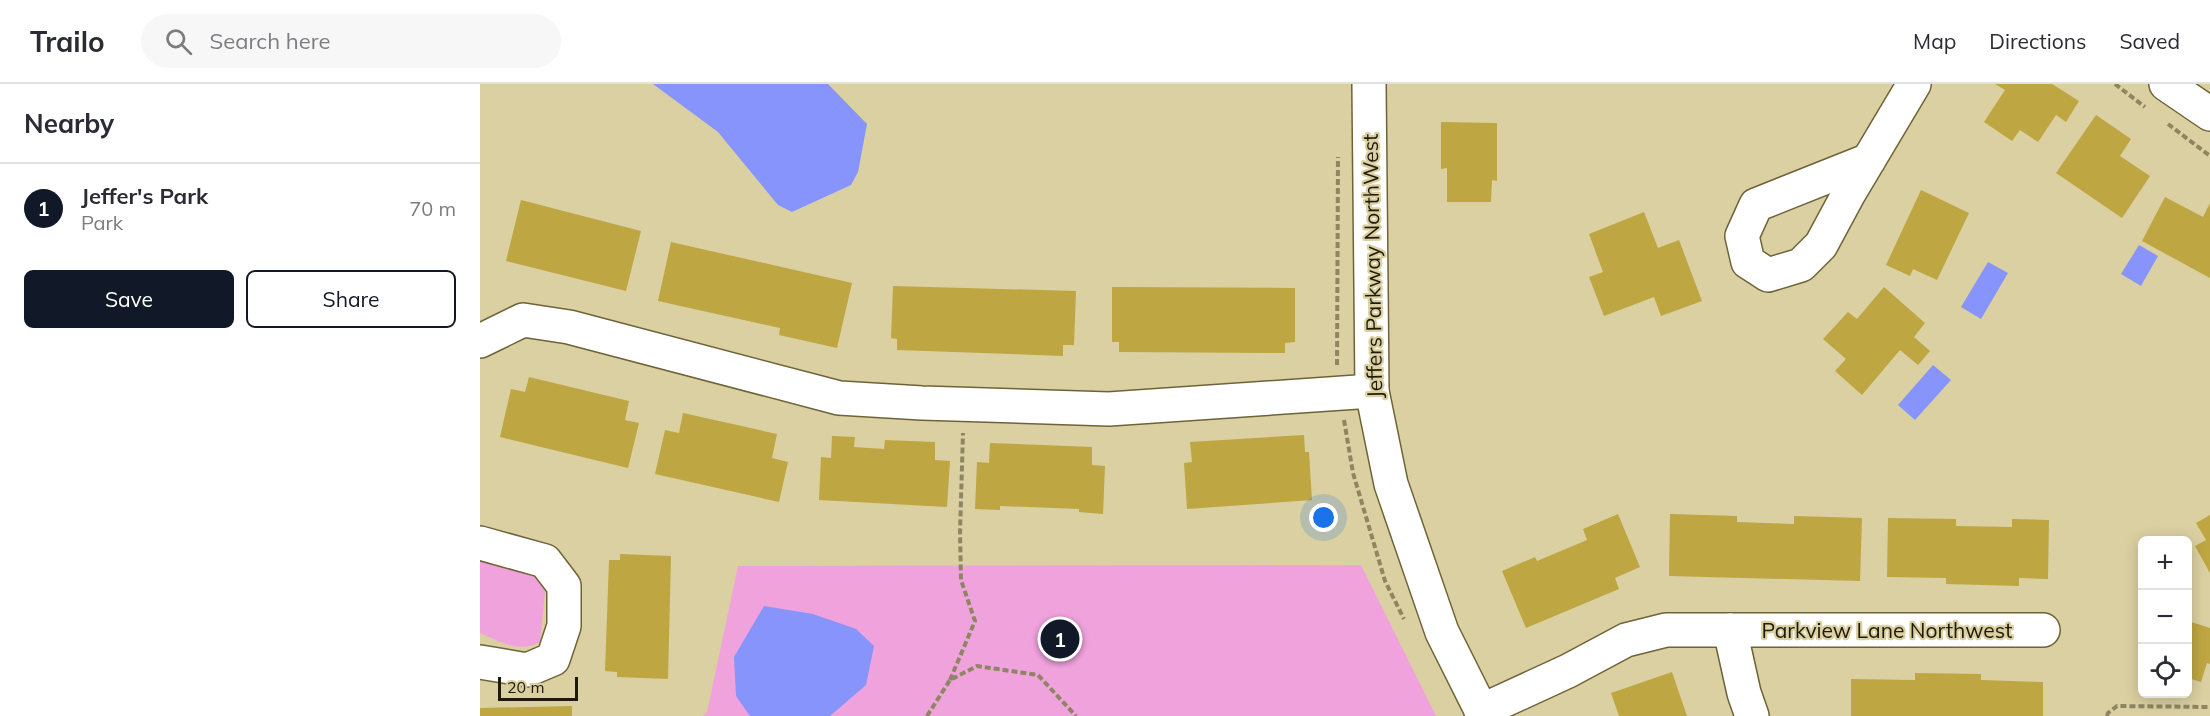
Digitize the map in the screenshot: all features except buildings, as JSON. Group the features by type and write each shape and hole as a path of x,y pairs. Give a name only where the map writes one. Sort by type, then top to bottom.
{"street":[{"name":"Jeffers Parkway NorthWest","path":"1369,84 1372,392 1391,484 1442,632 1482,713"},
{"path":"1869,160 1914,84"},
{"path":"2166,84 2210,114"},
{"path":"480,341 523,320 569,327 839,398 964,405 1109,409 1372,392"},
{"path":"480,543 545,561 564,586 564,626 553,659 527,670 480,662"},
{"name":"Parkview Lane Northwest","path":"1482,713 1626,640 1666,630 2043,630"},
{"name":"Parkview Lane Northwest","path":"1730,630 1744,693 1752,716"}],"path":[{"path":"927,716 950,680 975,621 962,580 960,532 964,405"},
{"path":"950,680 977,666 1038,675 1076,716"},
{"path":"2107,716 2117,706 2210,707"}],"shaded area":[{"path":"480,560 541,577 545,593 540,642 517,647 480,633"},
{"path":"1361,565 1436,716 703,716 707,712 738,566"}],"water":[{"path":"653,84 828,84 867,124 858,172 851,185 792,212 778,205 718,132"},
{"path":"2139,245 2158,256 2141,286 2121,274"},
{"path":"1988,262 2008,273 1981,319 1961,307"},
{"path":"1933,365 1951,380 1915,420 1898,405"},
{"path":"764,606 813,614 856,629 874,646 866,685 830,716 750,716 736,696 734,657"}],"place":[{"name":"Jeffer's Park","path":"1060,639"}]}
